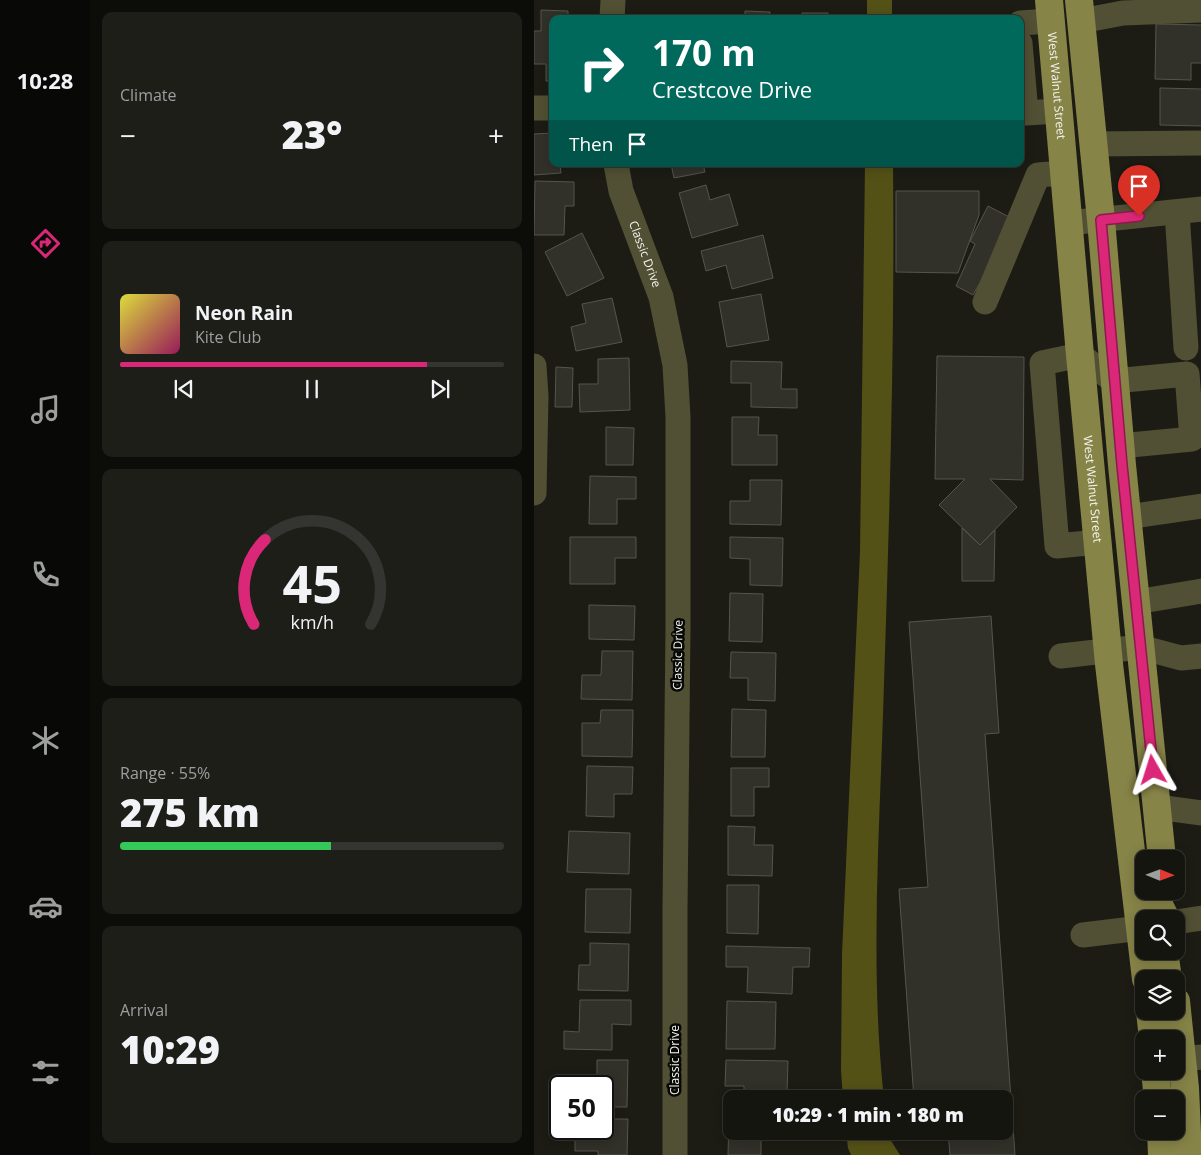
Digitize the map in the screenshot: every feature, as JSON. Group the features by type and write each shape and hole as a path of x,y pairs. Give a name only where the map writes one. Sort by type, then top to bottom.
{"main road":[{"path":"1080,10 1101,220 1120,446 1161,850"},
{"name":"West Walnut Street","path":"1050,11 1063,173 1108,651 1140,910"},
{"path":"1125,798 1148,819 1151,850"},
{"path":"1175,1020 1188,1055"},
{"path":"1180,1020 1188,1055 1186,1088 1188,1155"},
{"path":"1161,1140 1162,1155"}],"street":[{"path":"612,15 613,0"},
{"path":"1080,10 1123,14 1201,10"},
{"path":"1024,22 1050,11"},
{"path":"1024,90 1026,113 1058,111"},
{"path":"534,108 549,108"},
{"path":"1093,144 1201,143"},
{"name":"Classic Drive","path":"617,167 621,191 661,297 675,364 678,417 678,626 675,1155"},
{"path":"985,302 1038,175 1063,173"},
{"path":"1068,223 1201,208"},
{"path":"1177,212 1191,263 1186,348"},
{"path":"1098,542 1057,546 1042,363 1080,356 1114,380 1187,374 1192,439 1120,446"},
{"path":"534,366 536,396 534,493"},
{"path":"1127,517 1201,506"},
{"path":"1136,602 1201,591"},
{"path":"1061,656 1140,647 1181,658 1201,656"},
{"path":"1157,807 1201,813"},
{"path":"1185,921 1201,918"},
{"path":"1084,935 1135,929"}],"shaded area":[{"path":"867,0 892,0 892,15 867,15"},
{"path":"865,167 893,167 891,439 876,955 877,1003 883,1090 842,1090 842,954 860,552"},
{"path":"847,1140 891,1140 900,1155 851,1155"}],"building":[{"path":"541,10 568,11 568,15 549,15 549,81 546,81 546,64 534,64 534,31 541,31"},
{"path":"745,11 770,12 770,15 745,15"},
{"path":"802,13 828,13 828,15 802,15"},
{"path":"1156,24 1202,25 1202,63 1191,63 1191,80 1155,79"},
{"path":"1160,88 1202,89 1202,126 1160,125"},
{"path":"549,133 549,167 560,167 561,173 534,175 534,134"},
{"path":"672,167 704,167 705,172 674,178"},
{"path":"535,181 574,182 574,206 565,206 564,235 534,235"},
{"path":"706,185 710,200 729,194 738,225 692,238 679,193"},
{"path":"896,191 979,191 979,215 958,273 896,272"},
{"path":"988,206 1015,220 973,295 956,286 975,244 970,241"},
{"path":"582,233 604,278 567,296 545,252"},
{"path":"763,235 773,278 732,289 726,265 706,271 701,251"},
{"path":"761,294 769,340 727,347 719,302"},
{"path":"612,298 622,342 576,351 571,327 586,323 582,304"},
{"path":"937,356 1024,357 1023,480 990,479 1017,507 980,545 939,505 965,479 935,479"},
{"path":"629,358 630,410 580,412 579,384 598,384 598,359"},
{"path":"731,361 782,362 781,389 797,389 797,408 751,407 751,383 731,383"},
{"path":"556,367 573,368 572,407 555,407"},
{"path":"732,417 759,417 758,435 777,435 777,465 732,465"},
{"path":"606,427 634,428 633,465 606,465"},
{"path":"590,476 636,477 636,499 617,499 617,524 589,524"},
{"path":"750,480 782,480 781,525 730,524 730,501 750,501"},
{"path":"962,528 980,545 995,530 994,581 962,581"},
{"path":"570,537 636,537 636,558 615,558 615,584 570,584"},
{"path":"730,537 783,538 782,586 750,585 750,559 730,558"},
{"path":"730,593 763,594 762,642 729,641"},
{"path":"589,605 635,606 634,640 589,639"},
{"path":"991,616 999,733 985,734 1010,1090 913,1090 899,889 928,887 909,622"},
{"path":"602,651 633,651 632,700 581,699 582,675 601,675"},
{"path":"731,652 776,653 775,701 748,700 748,678 730,678"},
{"path":"732,709 766,710 765,757 731,757"},
{"path":"601,710 633,710 632,757 582,756 582,723 600,723"},
{"path":"587,766 633,767 632,794 614,794 614,817 586,816"},
{"path":"731,768 769,768 769,787 754,787 754,816 731,816"},
{"path":"728,826 755,827 754,845 773,845 772,876 728,875"},
{"path":"569,831 630,833 629,874 567,872"},
{"path":"727,885 759,885 758,934 727,933"},
{"path":"586,889 631,889 630,933 585,932"},
{"path":"590,943 629,944 628,991 578,990 579,965 590,965"},
{"path":"726,946 810,948 809,967 793,967 792,994 747,992 748,967 726,967"},
{"path":"580,1000 631,1000 631,1025 612,1024 612,1050 564,1049 564,1031 579,1032"},
{"path":"727,1001 776,1002 775,1049 726,1049"},
{"path":"597,1060 628,1060 627,1107 614,1107 614,1075 597,1075"},
{"path":"726,1060 788,1061 787,1090 744,1090 744,1086 725,1086"},
{"path":"614,1119 628,1119 627,1155 598,1155 598,1151 575,1151 575,1140 614,1140"},
{"path":"1013,1127 1015,1155 950,1155 949,1140 1013,1140"},
{"path":"728,1140 761,1140 761,1155 728,1155"}],"route":[{"path":"1139,216 1101,220 1122,465 1153,770"}]}
